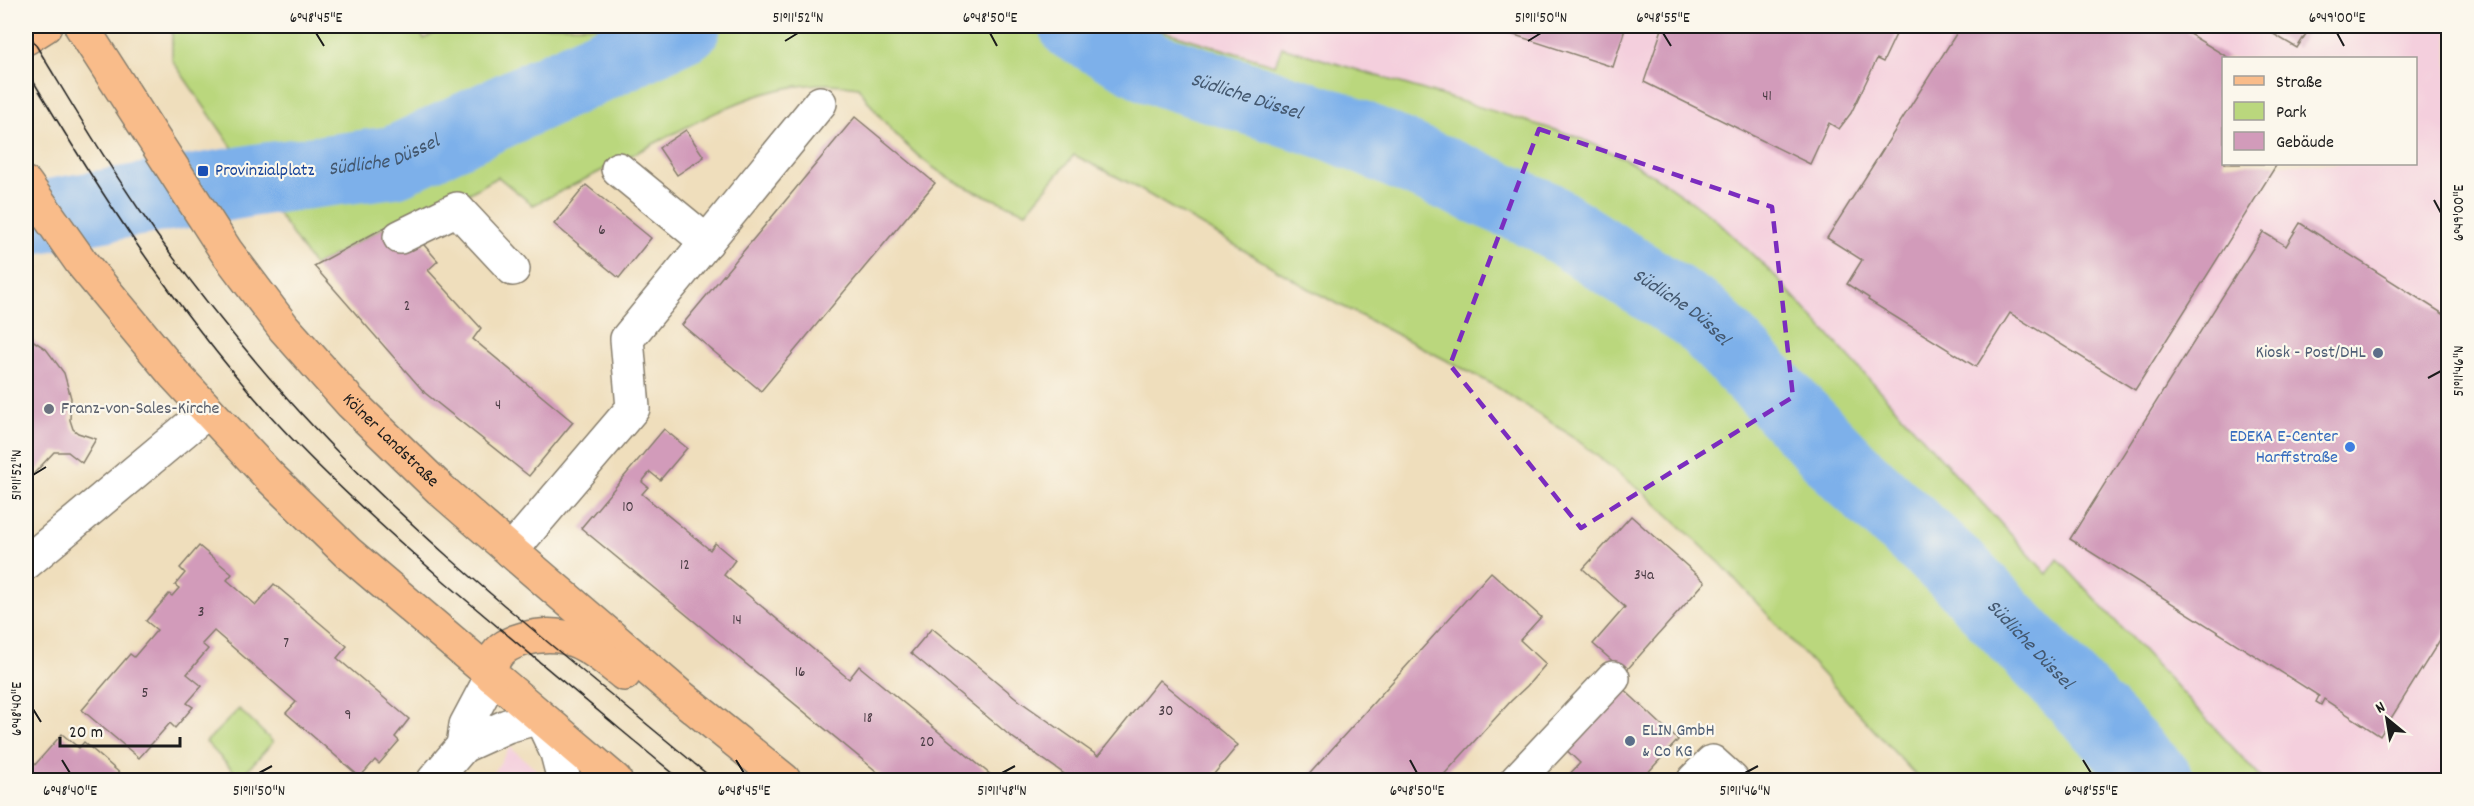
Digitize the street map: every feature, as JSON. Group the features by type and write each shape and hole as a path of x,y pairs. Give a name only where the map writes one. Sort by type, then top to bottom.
{"main road":[{"path":"26,38 45,26"},
{"name":"Kölner Landstraße","path":"81,26 210,227 284,328 351,403 440,489 511,551 680,696 784,780"},
{"path":"26,184 81,262 208,411 347,552 615,780"},
{"path":"492,676 493,662 506,647 516,642 542,636 565,637 604,658 654,699 680,696"}],"street":[{"path":"511,551 633,408 627,339 820,104"},
{"path":"618,169 707,242"},
{"path":"400,237 458,209 513,269"},
{"path":"26,563 208,411"},
{"path":"463,746 466,725 488,688 492,676"},
{"path":"1518,780 1613,678"},
{"path":"434,780 463,746 507,726 540,717 557,753 564,780"},
{"path":"1694,780 1712,762 1732,780"}],"highlighted area":[{"path":"1539,129 1772,207 1793,397 1581,528 1450,365"}],"shaded area":[{"path":"1147,26 2448,26 2448,766 2441,780 2263,780 2059,559 2048,575 1774,275 1712,216 1624,158 1575,136 1533,121 1282,47 1276,65"},
{"path":"510,747 548,780 489,780"}],"green space":[{"path":"174,26 416,26 424,39 448,26 1147,26 1275,65 1282,47 1575,136 1624,158 1712,216 1774,275 2047,574 2058,559 2263,780 1920,780 1721,564 1650,498 1572,436 1492,384 1313,291 1129,183 1074,155 1026,212 966,187 928,164 890,128 858,87 830,84 804,85 753,97 728,107 533,205 498,177 438,211 406,218 389,225 314,266 172,60 172,29"},
{"path":"239,709 273,742 240,778 206,742"}],"building":[{"path":"1487,26 1626,26 1613,67"},
{"path":"1663,26 1900,26 1883,62 1877,59 1851,113 1839,129 1829,123 1810,164 1644,82"},
{"path":"1961,26 2190,26 2186,32 2227,57 2222,57 2222,165 2276,165 2135,390 2010,313 1976,367 1868,300 1869,298 1847,284 1862,260 1827,238"},
{"path":"2260,26 2311,26 2297,48"},
{"path":"855,117 935,183 761,391 682,325"},
{"path":"686,130 704,157 677,175 659,148"},
{"path":"586,185 651,238 619,278 554,224"},
{"path":"2300,223 2448,317 2448,627 2380,736 2324,699 2321,705 2316,702 2319,696 2070,539 2263,232 2286,246"},
{"path":"389,225 408,246 418,238 438,261 428,270 481,328 473,339 573,422 529,476 425,393 314,266"},
{"name":"Franz-von-Sales-Kirche","path":"26,336 46,349 64,373 71,398 70,420 73,429 96,439 82,463 68,452 54,452 26,482"},
{"path":"664,429 687,448 660,480 650,472 642,482 648,487 642,494 710,550 715,543 735,560 724,575 849,679 859,666 997,780 887,780 581,528"},
{"path":"1631,516 1705,582 1625,672 1593,644 1625,607 1583,569"},
{"path":"199,546 232,574 227,580 256,605 274,584 347,646 337,658 409,719 395,737 399,741 379,764 375,760 360,777 286,713 296,702 214,631 202,644 208,649 187,674 202,686 187,703 193,707 175,728 170,723 139,758 82,710 130,654 134,657 157,630 146,621 169,594 172,596 179,588 175,585 185,573 180,568"},
{"path":"1491,572 1541,617 1520,640 1546,664 1527,686 1439,780 1304,780"},
{"path":"932,628 1021,702 1098,756 1159,680 1238,745 1209,780 1073,780 1009,735 911,653"},
{"path":"1617,683 1678,740 1641,780 1564,780 1580,763 1561,745"},
{"path":"62,734 79,748 84,742 122,775 118,780 26,780 26,775"}],"waterway":[{"name":"Südliche Düssel","path":"26,219 262,179 394,162 685,26"},
{"name":"Südliche Düssel","path":"1075,26 1153,68 1335,126 1543,216 1700,317 1857,479 1961,574 2157,780"}],"tram line":[{"path":"26,29 109,164 155,233 210,306 288,399 337,451 440,550 714,780"},
{"path":"26,69 109,203 169,290 234,373 289,436 422,562 681,780"}],"place":[{"name":"Provinzialplatz","path":"203,171"},
{"name":"Kiosk - Post/DHL","path":"2378,353"},
{"name":"Franz-von-Sales-Kirche","path":"49,409"},
{"name":"EDEKA E-Center Harffstraße","path":"2350,447"},
{"name":"ELIN GmbH & Co KG","path":"1630,741"}]}
